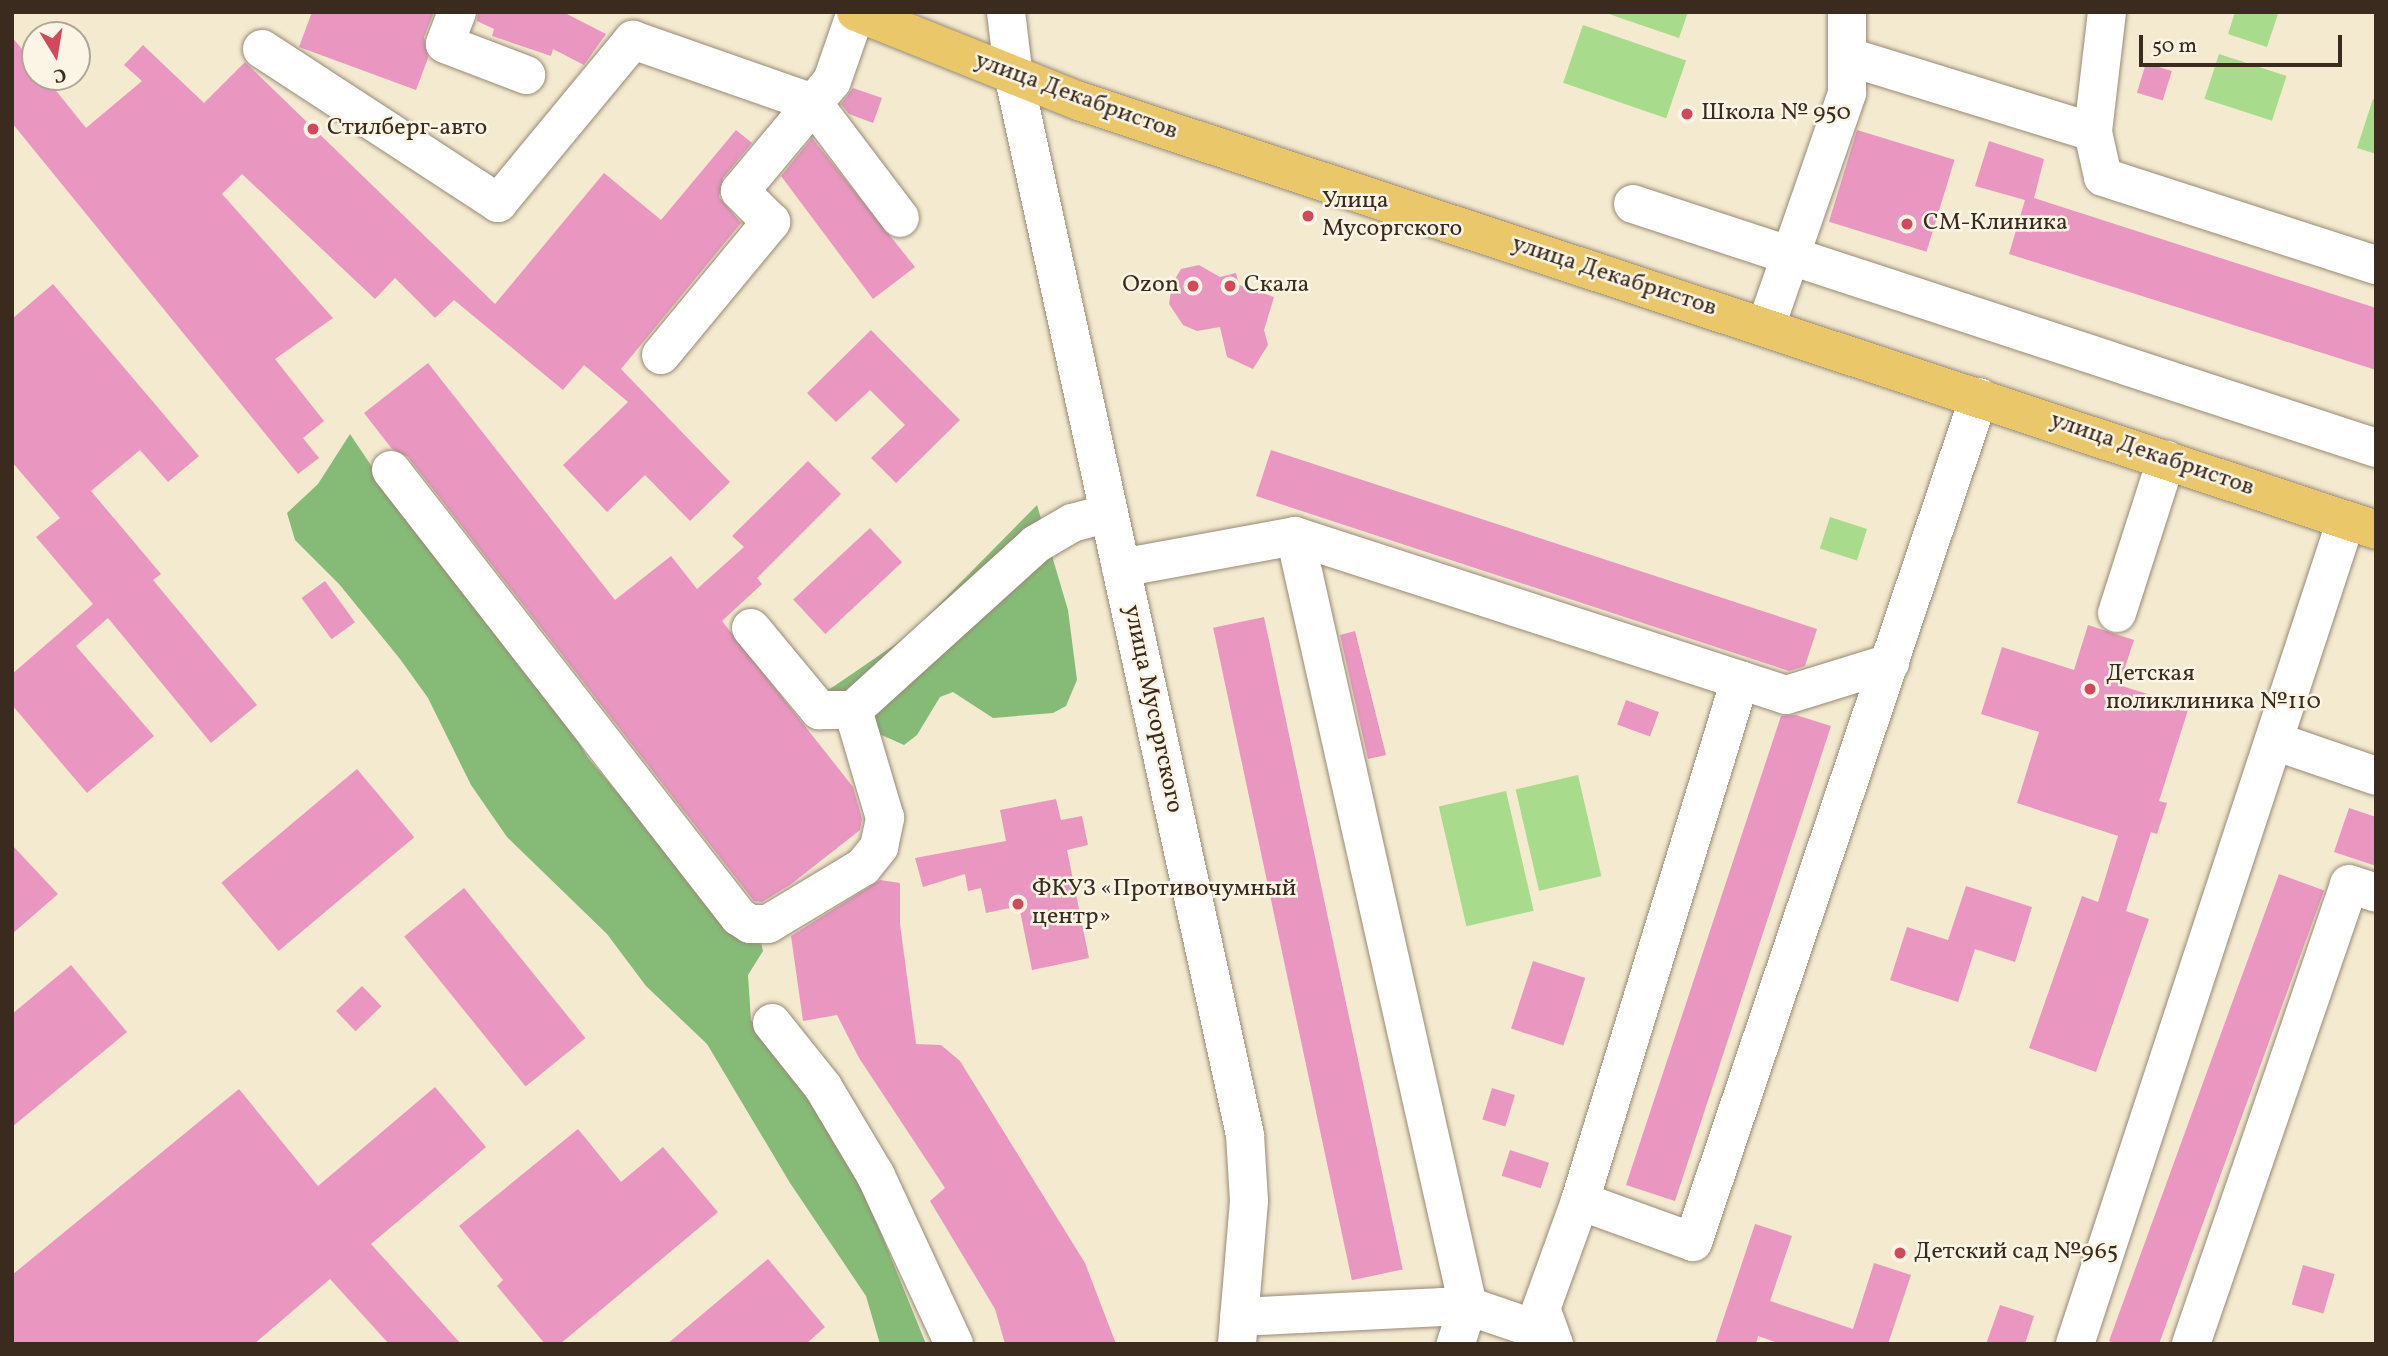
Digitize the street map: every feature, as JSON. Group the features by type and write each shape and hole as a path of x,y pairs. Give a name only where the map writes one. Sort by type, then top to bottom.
{"main road":[{"name":"улица Декабристов","path":"856,12 1014,78 1319,182 1766,326 2361,525"}],"street":[{"path":"457,12 445,44 526,75"},
{"path":"661,355 771,222 740,191 832,81 856,12"},
{"name":"улица Мусоргского","path":"1006,12 1014,78 1244,1135 1249,1201 1238,1330"},
{"path":"1766,326 1787,257 1847,93 1847,12"},
{"path":"2107,12 2093,132 2103,177 2376,265"},
{"path":"262,49 498,203 633,40 813,103 900,218"},
{"path":"1849,57 2093,132"},
{"path":"1633,204 1787,257 2376,447"},
{"path":"1580,1201 1693,1242 1979,397"},
{"path":"2117,613 2166,460"},
{"path":"391,470 739,918 750,924 768,924 841,863 879,847 885,818 853,710"},
{"path":"751,628 820,710 853,710 1036,544 1072,523 1109,513"},
{"path":"2075,1344 2274,741 2361,525"},
{"path":"1121,568 1295,536 1786,695 1890,663"},
{"path":"1295,536 1468,1306 1456,1344"},
{"path":"1550,1338 1541,1308 1580,1201 1740,680"},
{"path":"2274,741 2376,776"},
{"path":"2197,1342 2349,884 2376,892"},
{"path":"772,1023 823,1087 876,1177 954,1344"},
{"path":"1238,1330 1468,1306 1550,1338"}],"green space":[{"path":"1603,12 1688,12 1679,38"},
{"path":"2235,12 2278,14 2267,47 2228,34"},
{"path":"1583,25 1686,60 1666,118 1563,83"},
{"path":"2219,54 2287,76 2272,121 2204,99"},
{"path":"2373,99 2376,100 2376,154 2357,148"},
{"path":"350,434 397,504 541,679 588,758 713,905 760,938 763,951 748,975 751,1020 846,1147 926,1344 880,1344 866,1296 790,1183 707,1044 646,986 607,934 507,837 471,785 428,698 339,584 295,540 287,513 318,484"},
{"path":"1037,505 1068,610 1077,680 1066,706 1053,713 993,718 953,692 940,697 917,735 904,745 877,733 827,691 909,635"},
{"path":"1830,517 1867,529 1857,560 1820,548"},
{"path":"1578,775 1601,876 1539,891 1516,789"},
{"path":"1506,791 1534,911 1466,926 1439,807"}],"building":[{"path":"312,12 434,12 424,37 428,58 416,90 299,47"},
{"path":"478,12 563,12 606,34 584,65 553,49 551,56 492,36 494,29 477,21"},
{"path":"12,37 21,48 21,91 56,91 86,128 142,81 124,65 143,45 204,103 245,62 495,304 604,173 661,220 736,130 752,143 723,178 719,197 741,223 621,369 730,482 690,521 645,475 607,512 563,465 628,402 584,365 563,390 454,300 435,318 395,278 375,299 242,174 222,194 333,318 275,359 324,421 303,438 319,458 298,474 12,123"},
{"path":"2146,63 2172,71 2163,101 2137,93"},
{"path":"853,88 882,98 873,123 849,114 841,104"},
{"path":"1857,130 1955,160 1926,252 1829,222"},
{"path":"812,138 915,267 873,299 781,176"},
{"path":"1989,141 2044,159 2034,198 2376,308 2376,370 2009,254 2025,200 1975,186"},
{"path":"1199,265 1220,277 1236,273 1239,285 1274,297 1264,330 1268,345 1253,369 1227,357 1220,327 1197,331 1183,325 1169,304 1172,284 1181,269"},
{"path":"53,284 199,456 168,482 140,450 91,491 161,574 153,580 257,705 211,743 108,618 76,646 154,736 87,793 12,705 12,674 93,604 36,537 60,518 12,462 12,319"},
{"path":"871,330 960,420 896,483 871,458 905,425 870,390 836,422 807,393"},
{"path":"428,363 615,600 671,556 697,589 744,547 732,536 808,461 841,494 757,578 762,584 722,621 853,787 862,819 860,830 790,885 762,902 754,901 408,457 392,449 364,413"},
{"path":"1271,450 1817,629 1805,666 1789,671 1256,496"},
{"path":"870,528 902,562 825,634 793,600"},
{"path":"325,581 355,622 332,639 302,598"},
{"path":"1264,617 1403,1269 1352,1280 1213,628"},
{"path":"2088,625 2134,640 2119,685 2189,707 2159,801 2167,803 2157,834 2151,832 2126,911 2149,919 2096,1072 2029,1048 2082,896 2098,902 2118,836 2017,803 2039,732 1981,714 2002,647 2074,670"},
{"path":"1355,631 1386,755 1368,759 1340,635"},
{"path":"1626,700 1659,712 1650,736 1617,724"},
{"path":"1796,715 1831,726 1675,1201 1626,1185 1781,716"},
{"path":"357,769 414,837 279,951 221,883"},
{"path":"1056,799 1061,820 1082,816 1088,845 1067,850 1089,958 1032,970 1019,906 986,913 981,888 968,891 965,874 923,887 915,858 1006,841 1000,810"},
{"path":"2349,808 2376,817 2376,866 2334,852"},
{"path":"12,845 58,894 12,934"},
{"path":"2279,874 2324,890 2159,1344 2117,1344 2109,1341"},
{"path":"880,880 900,883 900,924 916,1044 941,1045 960,1061 1085,1263 1116,1344 1005,1344 995,1309 930,1201 945,1188 859,1058 837,1015 803,1021 791,936"},
{"path":"1966,886 2032,907 2015,962 1975,949 1958,1002 1890,980 1907,927 1948,940"},
{"path":"464,888 585,1038 526,1086 404,936"},
{"path":"1533,961 1585,978 1563,1046 1511,1029"},
{"path":"71,965 127,1032 12,1127 12,1014"},
{"path":"362,986 381,1006 356,1031 336,1011"},
{"path":"435,1087 486,1147 371,1244 461,1344 389,1344 330,1279 254,1344 12,1344 12,1275 239,1089 318,1186"},
{"path":"1492,1088 1515,1095 1505,1127 1482,1120"},
{"path":"578,1129 621,1182 663,1147 718,1212 560,1344 545,1344 497,1286 503,1280 459,1226"},
{"path":"1510,1150 1549,1163 1541,1188 1502,1176"},
{"path":"1755,1224 1792,1236 1770,1301 1853,1329 1874,1263 1911,1275 1888,1344 1781,1344 1758,1336 1756,1344 1715,1344"},
{"path":"768,1259 825,1327 806,1344 667,1344"},
{"path":"2303,1265 2335,1274 2323,1314 2292,1304"},
{"path":"2000,1305 2034,1316 2025,1344 1986,1344"}],"place":[{"name":"Школа № 950","path":"1687,114"},
{"name":"Стилберг-авто","path":"313,129"},
{"name":"Улица Мусоргского","path":"1308,216"},
{"name":"СМ-Клиника","path":"1907,224"},
{"name":"Ozon","path":"1193,286"},
{"name":"Скала","path":"1230,286"},
{"name":"Детская поликлиника №110","path":"2090,689"},
{"name":"ФКУЗ «Противочумный центр»","path":"1018,904"},
{"name":"Детский сад №965","path":"1900,1253"}]}
